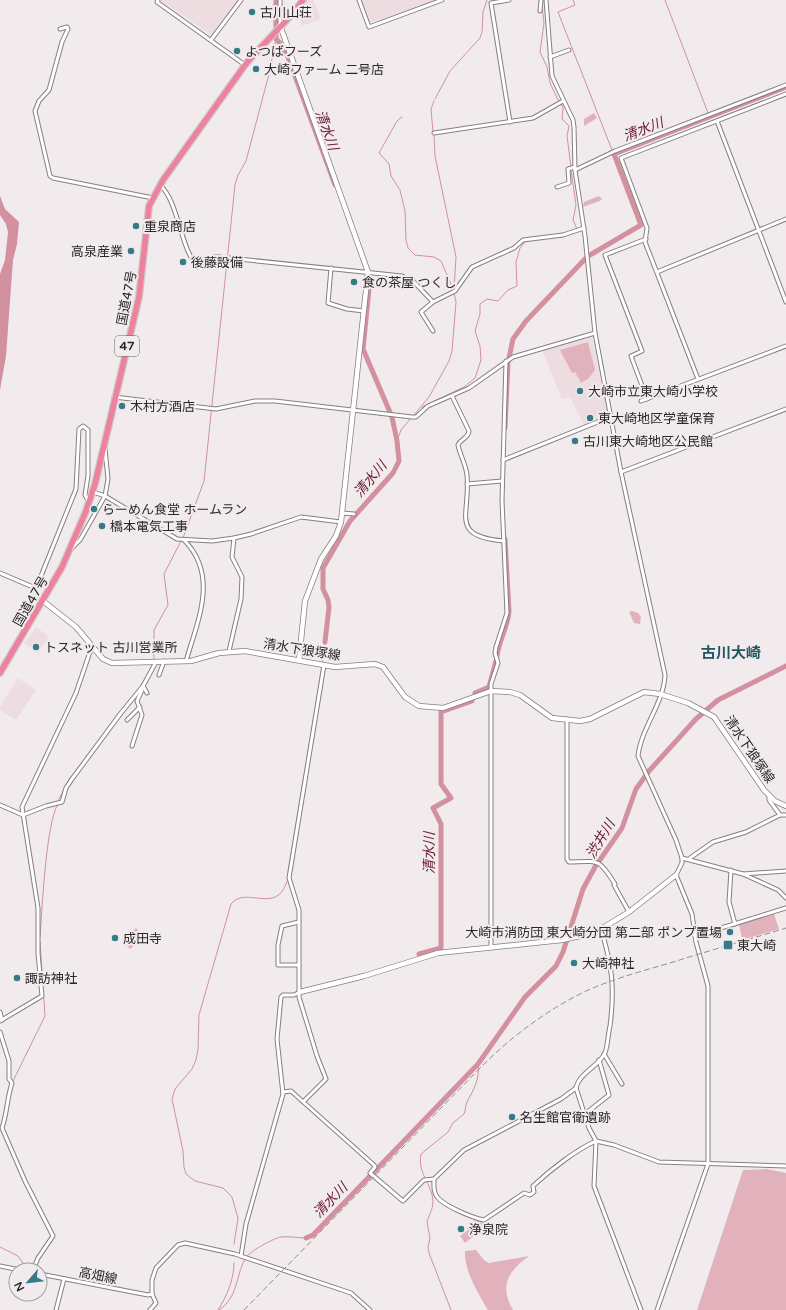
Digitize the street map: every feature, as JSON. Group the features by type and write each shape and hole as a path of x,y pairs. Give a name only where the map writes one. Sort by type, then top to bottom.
{"highway":[{"name":"国道47号","path":"0,673 43,601 71,549 93,492 114,397 139,297 147,220 152,198 245,65 280,28 303,0"}],"street":[{"path":"211,40 241,0"},
{"path":"280,0 280,28 368,272 341,522 336,536 321,558 304,601 299,660"},
{"path":"359,0 369,27 442,0"},
{"path":"510,0 491,3 510,122"},
{"path":"540,11 541,0"},
{"path":"244,1257 246,1224 283,1092 277,1039 281,997 283,995 294,995 300,992 357,978 438,952 570,939 601,929 629,912 676,875 682,863 682,858 676,840 639,760 640,745 660,694 664,680 664,669 621,472 595,333 584,228 573,168 574,127 561,102 552,76 546,0"},
{"path":"156,1 245,65"},
{"path":"60,29 67,27 68,29 62,42 49,90 39,101 35,111 50,176 53,178 152,198"},
{"path":"550,57 569,50"},
{"path":"557,187 569,183 568,169 786,85"},
{"path":"698,379 657,272 646,239 647,228 621,158 786,94"},
{"path":"434,133 533,118 561,102"},
{"path":"717,120 786,302"},
{"path":"160,185 168,194 184,240 196,265 201,266 214,257 368,272 408,278 428,295 433,302"},
{"path":"657,272 786,219"},
{"path":"433,331 421,312 433,302 454,291 472,266 514,248 523,240 563,235 584,228"},
{"path":"646,239 605,255 642,351 631,356 647,399"},
{"path":"331,268 328,303 346,309 364,311"},
{"path":"114,397 211,408 254,401 416,417 428,406 469,388 513,357 595,333"},
{"path":"640,401 786,346"},
{"path":"491,946 491,680 498,663 495,653 507,613 502,481 506,361"},
{"path":"452,396 469,431 468,436 459,442 458,445 467,472 464,518 471,533 487,540 504,541"},
{"path":"621,472 786,409"},
{"path":"503,460 610,417"},
{"path":"0,573 33,587 37,586 76,489 79,430 83,426 88,430 88,476 85,495 89,502"},
{"path":"71,549 80,540 105,496 108,479 104,445"},
{"path":"467,484 502,481"},
{"path":"93,492 105,496 167,535 183,540 212,541 234,538 301,518 341,522"},
{"path":"342,513 354,514"},
{"path":"229,651 241,599 242,577 232,557 234,538"},
{"path":"183,540 199,559 204,573 204,590 186,661"},
{"name":"清水下狼塚線","path":"43,601 76,627 107,662 186,661 229,651 249,651 342,668 370,663 379,665 386,670 405,696 414,704 425,708 443,708 491,691 516,693 552,718 567,720 590,719 644,692 674,697 705,711 718,720 769,796 786,806"},
{"path":"0,1012 1,1020 42,996 38,953 38,908 23,815 23,802 76,693 92,646"},
{"path":"132,746 142,715 137,701 154,661"},
{"path":"159,674 164,662"},
{"path":"304,1101 326,1079 315,1051 299,998 299,910 289,878 323,665"},
{"path":"0,805 23,815 46,806 62,802 66,788 72,779 117,718 143,686"},
{"path":"143,686 147,693"},
{"path":"127,720 140,707"},
{"path":"567,720 567,859 569,862 596,861 601,863 615,884 614,885 629,912"},
{"path":"769,796 769,800 780,815"},
{"path":"690,858 722,838 746,832 780,815 786,815"},
{"path":"682,858 690,858 742,874 778,890 786,898"},
{"path":"731,870 729,902 735,924"},
{"path":"742,874 786,871"},
{"path":"657,1310 708,1164 708,986 695,936 692,914 676,875"},
{"path":"695,936 786,908"},
{"path":"299,922 282,926 278,945 278,965 299,965"},
{"path":"283,1092 293,1092 304,1101 374,1165 375,1167 370,1173 401,1200 405,1200 425,1179 434,1179 464,1150 561,1099 576,1088 581,1080 604,1054 614,990 610,962 601,929"},
{"path":"0,1032 9,1061 9,1079 12,1083 7,1113 2,1128 25,1181 53,1236 36,1262"},
{"path":"604,1054 622,1084"},
{"path":"585,1114 609,1095 599,1060"},
{"path":"576,1088 596,1141 594,1186 642,1310"},
{"path":"434,1179 435,1194 442,1202 477,1218 486,1219 524,1193 530,1195 534,1192 533,1186 544,1175 580,1148 596,1141 614,1145 659,1162 786,1166"},
{"path":"150,1310 156,1303 152,1294 152,1280 156,1268 181,1244 190,1244 244,1257 351,1293 370,1310"},
{"name":"高畑線","path":"48,1276 148,1295 152,1294"},
{"path":"56,1310 64,1279"}],"shaded area":[{"path":"161,0 239,0 213,37"},
{"path":"308,0 313,0 321,19 302,26 298,16"},
{"path":"361,0 435,0 370,23"},
{"path":"594,113 597,118 584,126 584,119"},
{"path":"0,196 5,209 19,222 17,244 13,260 6,356 0,390 0,274 5,260 8,232 6,224 0,215"},
{"path":"599,196 602,199 600,201 583,207 584,202"},
{"name":"大崎市立東大崎小学校","path":"592,337 608,415 585,427 570,397 562,399 542,350"},
{"path":"588,342 595,370 588,379 581,383 575,372 572,373 560,350"},
{"path":"632,611 638,613 641,617 640,624 634,623 629,612"},
{"path":"36,627 49,637 38,653 24,643"},
{"path":"18,678 36,690 16,720 0,710 0,706"},
{"path":"774,914 779,929 745,939 742,938 739,925"},
{"path":"136,928 141,934 136,944 130,949 126,944 131,940 128,936"},
{"path":"767,1169 786,1173 786,1310 697,1310 743,1170"},
{"path":"475,1220 485,1222 488,1225 465,1243 460,1236 468,1230 467,1227"},
{"path":"476,1250 484,1260 489,1263 529,1256 511,1273 506,1286 509,1301 513,1310 488,1310 472,1282 465,1259 465,1251"}],"waterway":[{"name":"清水川","path":"276,0 276,39 288,57 335,185"},
{"path":"435,99 450,71 480,38 482,32 483,12 487,0"},
{"path":"573,0 575,5 558,12 612,150"},
{"path":"665,0 708,113"},
{"path":"542,6 544,23 540,52 547,67 550,83 559,102"},
{"path":"183,538 204,481 235,185 238,175 246,161 269,74 276,39"},
{"name":"清水川","path":"590,255 641,225 614,154 786,87"},
{"path":"433,132 431,109 434,101"},
{"path":"561,104 563,108 562,119 569,126 567,136 571,167"},
{"path":"402,117 397,121 379,153 389,164 391,176 400,190 405,211 406,240 408,248 415,255 434,257 441,261 451,284"},
{"path":"434,135 435,156 456,257 454,288"},
{"path":"571,170 576,205 573,220 577,229"},
{"path":"539,239 563,237 577,232"},
{"path":"422,407 464,387 475,378 481,360 480,346 475,331 480,314 480,304 487,299 498,301 508,290 517,286 516,262 520,248 526,241"},
{"name":"清水川","path":"509,358 513,339 526,321 586,258"},
{"name":"清水川","path":"325,642 329,607 328,600 323,589 323,568 350,521 393,473 399,461 392,417 363,349 370,279"},
{"path":"413,416 429,397 449,361 452,351 456,302 454,293"},
{"name":"清水川","path":"505,428 508,362"},
{"path":"397,441 401,430 411,418"},
{"name":"清水川","path":"497,656 509,611 505,539"},
{"path":"154,659 154,630 168,605 164,574 181,541"},
{"path":"322,664 325,642"},
{"name":"清水川","path":"475,693 489,687 496,661"},
{"name":"渋井川","path":"373,1173 478,1064 525,997 556,966 563,952 583,889 595,867 622,828 636,789 649,771 696,719 718,700 786,666"},
{"path":"288,872 322,667"},
{"path":"58,801 70,778 144,682"},
{"name":"清水川","path":"419,954 441,948 441,824 433,808 451,798 441,784 441,712 472,701"},
{"path":"40,937 43,888 50,829 58,804"},
{"path":"234,1244 238,1218 232,1197 223,1188 195,1181 186,1174 183,1151 172,1099 175,1089 192,1069 196,1060 198,1049 199,1015 231,904 237,899 245,897 269,899 276,897 282,891 287,881"},
{"path":"13,1081 45,1016 40,941"},
{"path":"451,1310 429,1253 428,1247 430,1238 427,1222 432,1209 433,1201 420,1161 421,1154 448,1132 453,1123 464,1114 466,1104 477,1079 478,1064"},
{"path":"7,1098 10,1086"},
{"path":"0,1128 3,1121"},
{"name":"清水川","path":"306,1238 313,1235 370,1176"},
{"path":"219,1310 230,1299 236,1286 242,1265 247,1256 256,1249 281,1237 306,1238"},
{"path":"0,1247 18,1256 22,1262"},
{"path":"218,1310 229,1287 233,1275 234,1263"}],"railway":[{"path":"244,1310 481,1067 530,1024 572,998 607,983 638,972 786,928"}],"place":[{"name":"古川山荘","path":"252,12"},
{"name":"よつばフーズ","path":"237,51"},
{"name":"大崎ファーム 二号店","path":"256,69"},
{"name":"重泉商店","path":"136,226"},
{"name":"高泉産業","path":"131,251"},
{"name":"後藤設備","path":"183,262"},
{"name":"食の茶屋 つくし","path":"354,282"},
{"name":"大崎市立東大崎小学校","path":"580,391"},
{"name":"木村方酒店","path":"122,406"},
{"name":"東大崎地区学童保育","path":"590,418"},
{"name":"古川東大崎地区公民館","path":"575,441"},
{"name":"らーめん食堂 ホームラン","path":"94,509"},
{"name":"橋本電気工事","path":"102,526"},
{"name":"トスネット 古川営業所","path":"36,647"},
{"name":"大崎市消防団 東大崎分団 第二部 ポンプ置場","path":"730,932"},
{"name":"成田寺","path":"115,938"},
{"name":"東大崎","path":"728,945"},
{"name":"大崎神社","path":"574,963"},
{"name":"諏訪神社","path":"17,978"},
{"name":"名生館官衛遺跡","path":"512,1117"},
{"name":"浄泉院","path":"461,1229"}],"district":[{"name":"古川大崎","path":"731,653"}]}
